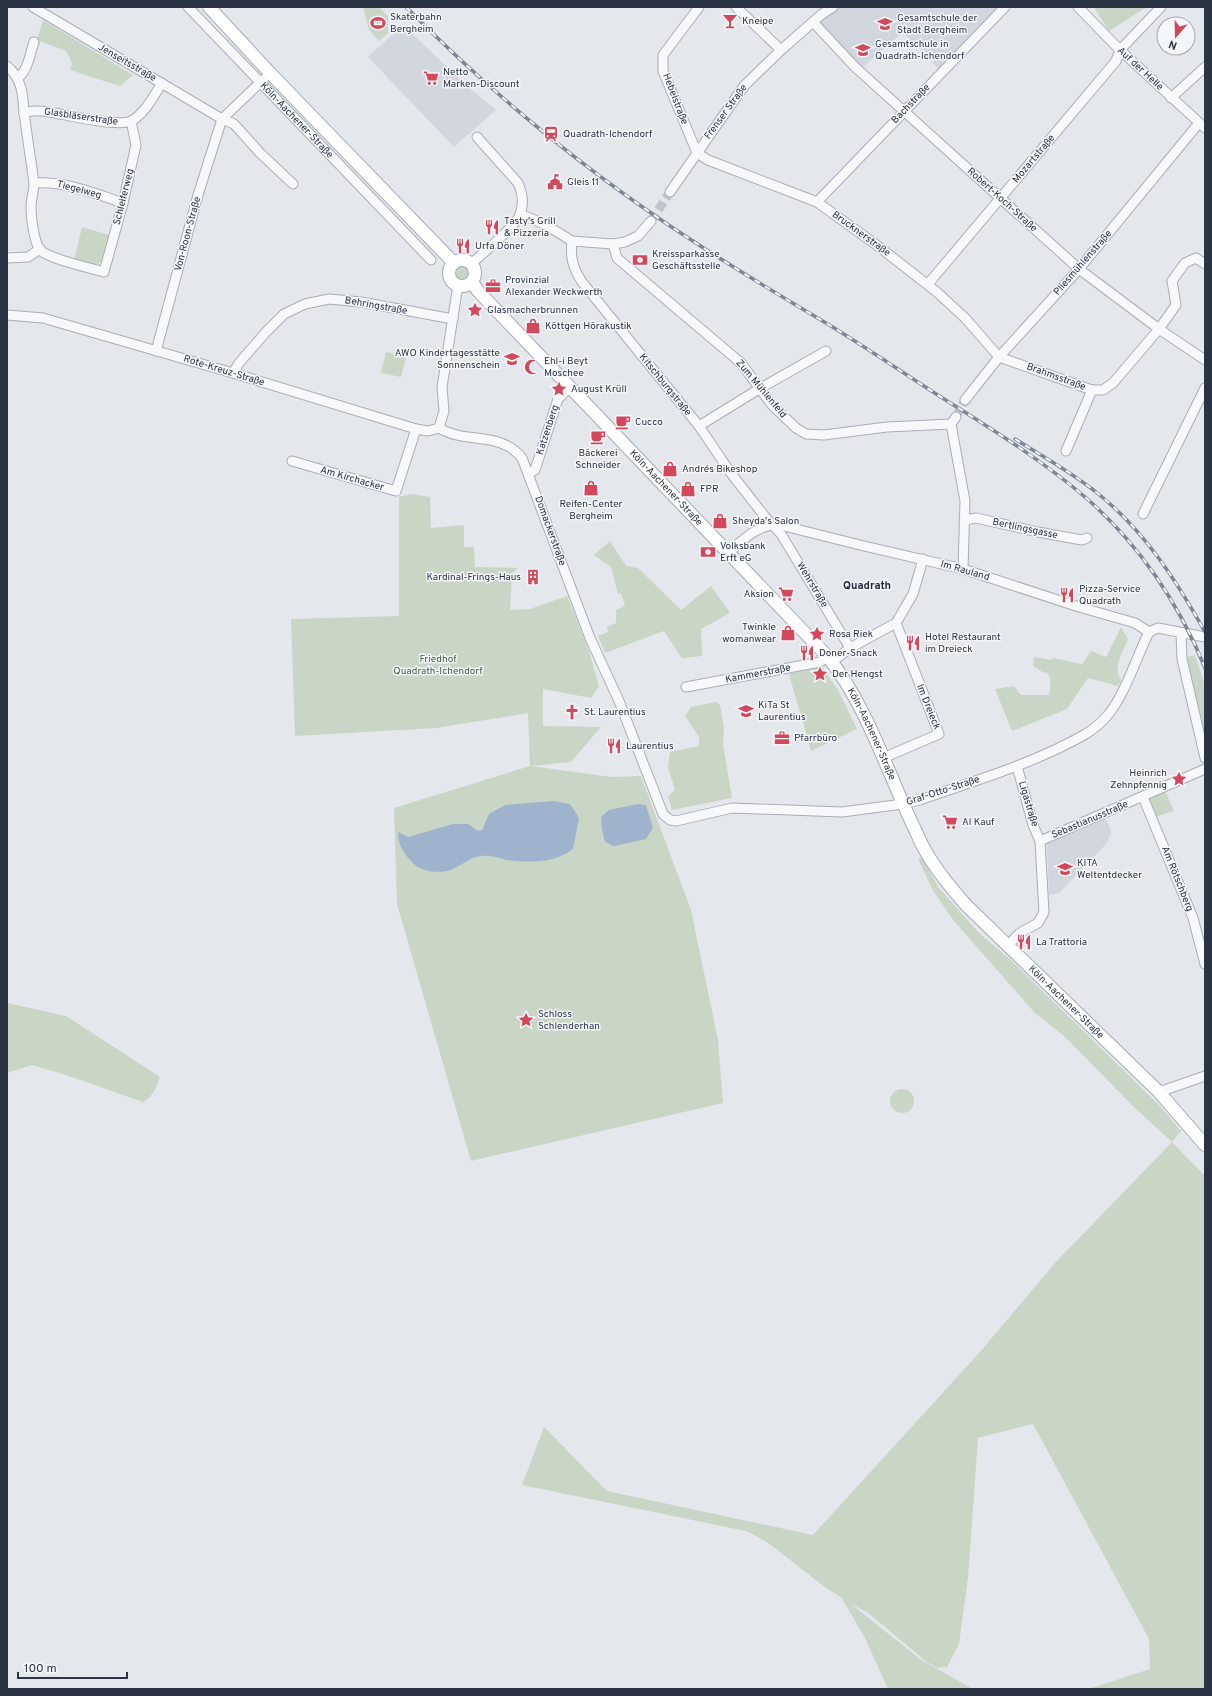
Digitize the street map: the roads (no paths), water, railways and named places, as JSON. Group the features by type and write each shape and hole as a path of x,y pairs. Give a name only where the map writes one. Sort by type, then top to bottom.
{"main road":[{"name":"Köln-Aachener-Straße","path":"209,7 270,73 454,263"},
{"path":"461,260 471,264 475,271 472,282 465,285 458,285 452,280 449,273 454,263 461,260"},
{"name":"Köln-Aachener-Straße","path":"472,282 478,291 830,659 852,692 925,851 945,882 966,905 1159,1092 1205,1145"}],"street":[{"name":"Jenseitsstraße","path":"33,7 162,82 222,119"},
{"name":"Köln-Aachener-Straße","path":"188,7 407,233 431,260"},
{"name":"Hebelstraße","path":"697,153 663,71 662,62 664,55 699,7"},
{"path":"736,7 781,50"},
{"name":"Frenser Straße","path":"670,192 744,86 781,50 833,7"},
{"name":"Bachstraße","path":"817,202 1005,7"},
{"name":"Auf der Helle","path":"1078,7 1120,50 1202,125"},
{"name":"Mozartstraße","path":"928,284 1116,61 1120,50 1161,7"},
{"name":"Robert-Koch-Straße","path":"813,22 855,67 1079,269 1159,330 1205,360"},
{"path":"18,78 26,69 34,42"},
{"path":"7,66 18,78 27,112 34,183 34,194 31,206 34,230 40,249 28,257 7,258"},
{"path":"1171,98 1205,67"},
{"name":"Von-Roon-Straße","path":"156,350 198,195 222,119 270,73"},
{"name":"Glasbläserstraße","path":"27,112 48,112 112,123 131,121 141,112 162,82"},
{"path":"222,119 234,124 260,153 293,184"},
{"name":"Schleiferweg","path":"40,249 50,256 104,272 123,203 136,145 131,121"},
{"name":"Pliesmühlenstraße","path":"965,400 999,357 1079,269 1202,125"},
{"path":"471,264 515,222 520,214 522,195 518,183 477,137"},
{"name":"Brucknerstraße","path":"697,153 708,160 817,202 928,284 966,319 999,357"},
{"name":"Tiegelweg","path":"34,183 49,182 72,186 123,203"},
{"path":"520,214 546,225 572,241 613,244 625,242 638,236 652,221"},
{"path":"407,233 421,229"},
{"name":"Kitschburgstraße","path":"572,241 571,256 573,266 582,282 699,426 730,472 772,524"},
{"name":"Zum Mühlenfeld","path":"613,244 617,258 741,363 772,405 796,428 806,434 824,435 953,420 964,501 964,520"},
{"name":"Brahmsstraße","path":"999,357 1092,390 1103,390 1113,383 1159,330 1176,305 1172,281 1185,263 1196,258 1205,264"},
{"path":"439,428 444,411 442,387 458,285"},
{"name":"Behringstraße","path":"233,373 251,349 275,322 284,314 305,304 329,299 361,302 407,312 453,319"},
{"name":"Rote-Kreuz-Straße","path":"7,315 43,318 156,350 416,429 428,431 439,428"},
{"path":"699,426 759,389 826,351"},
{"name":"Katzenberg","path":"529,473 535,470 558,399 570,386"},
{"path":"1143,514 1205,388"},
{"path":"1066,451 1092,390"},
{"name":"Domackerstraße","path":"439,428 453,435 493,440 504,444 522,458 529,473 590,638 619,701 663,814 670,820"},
{"name":"Am Kirchacker","path":"292,461 396,491 416,429"},
{"name":"Bertlingsgasse","path":"964,520 976,518 1046,534 1082,540 1087,538"},
{"path":"963,569 964,520"},
{"path":"728,552 753,532 772,524"},
{"name":"Im Rauland","path":"772,524 963,569 1084,609 1135,623 1149,632"},
{"name":"Wehrstraße","path":"772,524 781,534 850,648"},
{"path":"896,623 913,594 923,559"},
{"name":"Kammerstraße","path":"686,687 830,659 896,623"},
{"name":"Im Dreieck","path":"883,758 939,734 896,623"},
{"path":"1149,632 1158,628 1205,636"},
{"name":"Graf-Otto-Straße","path":"670,820 676,821 732,808 842,812 903,804 920,800 1017,766 1047,754 1094,730 1119,698 1149,632"},
{"path":"1181,633 1182,659 1205,758"},
{"name":"Ligastraße","path":"1017,766 1040,841"},
{"name":"Sebastianusstraße","path":"1008,945 1020,933 1038,923 1044,912 1040,841 1205,769"},
{"name":"Am Rötschberg","path":"1143,797 1193,918 1205,964"},
{"path":"1159,1092 1205,1076"}],"water":[{"path":"553,801 570,804 579,818 573,849 558,857 541,861 523,862 491,856 482,856 470,860 451,870 434,872 423,869 414,864 405,854 400,844 398,832 408,837 453,824 468,824 478,831 482,830 489,814 505,805"},
{"path":"638,804 646,805 653,828 646,839 614,846 605,842 601,817 609,810"}],"tunnel":[{"path":"651,221 670,192"},
{"path":"956,417 965,400"}],"railway":[{"path":"406,7 473,72 509,103 581,162 619,190 713,254 844,334 1011,442 1067,482 1085,497 1122,534 1155,575 1183,620 1205,668"},
{"path":"1015,439 1067,471 1096,492 1129,523 1158,557 1205,632"}],"place":[{"name":"Kneipe","path":"730,21"},
{"name":"Skaterbahn Bergheim","path":"378,23"},
{"name":"Gesamtschule der Stadt Bergheim","path":"885,24"},
{"name":"Gesamtschule in Quadrath-Ichendorf","path":"863,50"},
{"name":"Netto Marken-Discount","path":"431,78"},
{"name":"Quadrath-Ichendorf","path":"551,134"},
{"name":"Gleis 11","path":"555,182"},
{"name":"Tasty's Grill & Pizzeria","path":"492,227"},
{"name":"Urfa Döner","path":"463,246"},
{"name":"Kreissparkasse Geschäftsstelle","path":"640,260"},
{"name":"Provinzial Alexander Weckwerth","path":"493,286"},
{"name":"Glasmacherbrunnen","path":"475,310"},
{"name":"Köttgen Hörakustik","path":"533,326"},
{"name":"AWO Kindertagesstätte Sonnenschein","path":"512,359"},
{"name":"Ehl-i Beyt Moschee","path":"532,367"},
{"name":"August Krüll","path":"559,389"},
{"name":"Cucco","path":"623,422"},
{"name":"Bäckerei Schneider","path":"598,437"},
{"name":"Andrés Bikeshop","path":"670,469"},
{"name":"Reifen-Center Bergheim","path":"591,488"},
{"name":"FPR","path":"688,489"},
{"name":"Sheyda's Salon","path":"720,521"},
{"name":"Volksbank Erft eG","path":"708,552"},
{"name":"Kardinal-Frings-Haus","path":"533,577"},
{"name":"Aksion","path":"786,594"},
{"name":"Pizza-Service Quadrath","path":"1067,595"},
{"name":"Twinkle womanwear","path":"788,633"},
{"name":"Rosa Riek","path":"817,634"},
{"name":"Hotel Restaurant im Dreieck","path":"913,643"},
{"name":"Doner-Snack","path":"807,653"},
{"name":"Der Hengst","path":"820,674"},
{"name":"KiTa St Laurentius","path":"746,711"},
{"name":"St. Laurentius","path":"572,712"},
{"name":"Pfarrbüro","path":"782,738"},
{"name":"Laurentius","path":"614,746"},
{"name":"Heinrich Zehnpfennig","path":"1179,779"},
{"name":"Al Kauf","path":"950,822"},
{"name":"KITA Weltentdecker","path":"1065,869"},
{"name":"La Trattoria","path":"1024,942"},
{"name":"Schloss Schlenderhan","path":"526,1020"}],"district":[{"name":"Quadrath","path":"867,586"}],"park label":[{"name":"Friedhof Quadrath-Ichendorf","path":"438,664"}]}
